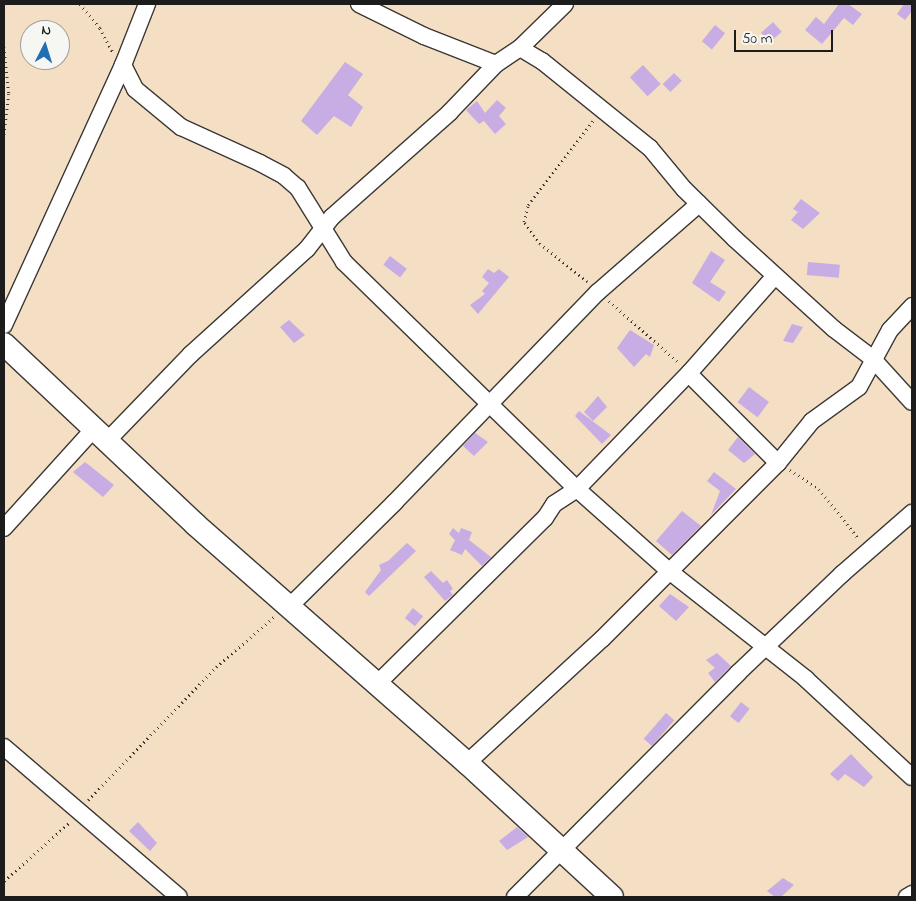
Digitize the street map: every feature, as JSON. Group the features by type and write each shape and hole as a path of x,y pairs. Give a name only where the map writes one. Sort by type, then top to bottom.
{"street":[{"path":"4,325 122,68 147,4"},
{"path":"359,4 424,36 496,64"},
{"path":"4,528 100,436 324,232 332,217 449,113 496,64 520,48 565,4"},
{"path":"520,48 542,61 654,152 699,204 775,276 872,358 912,402"},
{"path":"122,68 135,89 181,127 284,176 298,188 344,262 577,490 669,572 764,649 806,679 912,777"},
{"path":"288,606 598,292 699,204"},
{"path":"378,683 545,518 554,504 577,490 690,373 775,276"},
{"path":"467,763 602,639 778,463 812,420 859,387 872,358 890,330 912,306"},
{"path":"4,344 100,436 288,606 378,683 564,850 612,897"},
{"path":"690,373 778,463"},
{"path":"516,897 764,649 870,548 912,513"},
{"path":"4,747 80,810 179,897"},
{"path":"907,897 912,894"}],"path":[{"path":"80,4 100,28 122,68"},
{"path":"4,47 9,94 4,136"},
{"path":"602,109 528,205 524,222 540,244 690,373"},
{"path":"778,463 819,489 849,529 870,548"},
{"path":"4,882 80,810 216,667 288,606"}],"building":[{"path":"839,4 848,4 862,14 853,25 844,18 822,44 805,30 816,17 824,24"},
{"path":"904,4 912,4 912,11 905,20 897,14"},
{"path":"773,22 782,32 770,42 761,33"},
{"path":"715,25 725,33 712,50 702,41"},
{"path":"345,62 363,74 348,95 363,107 351,127 334,116 317,135 301,121"},
{"path":"643,65 661,84 648,96 630,77"},
{"path":"674,73 682,81 670,92 663,84"},
{"path":"497,100 506,108 499,116 506,124 495,134 484,121 479,124 466,110 477,101 485,113"},
{"path":"801,199 820,213 803,229 791,220 798,212 793,209"},
{"path":"711,251 725,260 710,282 726,292 719,302 692,283"},
{"path":"390,256 407,269 400,277 383,265"},
{"path":"808,262 840,265 839,278 807,275"},
{"path":"488,269 494,273 499,269 509,277 478,314 470,305 485,294 482,291 489,283 482,277"},
{"path":"289,320 305,335 294,343 280,327"},
{"path":"792,324 803,327 793,343 783,341"},
{"path":"630,330 654,345 650,357 646,354 634,367 617,348"},
{"path":"749,387 769,402 758,417 738,402"},
{"path":"598,396 607,407 593,421 584,412"},
{"path":"579,411 611,435 602,444 575,416"},
{"path":"475,433 488,442 474,456 463,446"},
{"path":"738,437 755,454 744,463 728,450"},
{"path":"85,462 114,485 103,497 73,472"},
{"path":"714,472 736,489 711,515 720,491 707,481"},
{"path":"682,511 701,526 672,555 656,541"},
{"path":"453,528 459,533 461,528 472,532 469,540 491,557 482,566 465,549 462,555 450,550 455,540 449,534"},
{"path":"407,543 416,551 369,596 365,592 381,570 379,565 388,561"},
{"path":"431,571 443,583 447,580 453,589 450,591 453,595 445,601 424,577"},
{"path":"670,594 689,607 676,621 659,606"},
{"path":"413,608 423,616 415,626 405,618"},
{"path":"717,653 731,666 715,682 708,673 715,668 706,660"},
{"path":"741,702 750,709 739,723 730,716"},
{"path":"666,713 674,720 652,746 644,739"},
{"path":"851,754 873,777 864,787 845,774 838,781 830,774"},
{"path":"138,822 157,843 150,851 129,831"},
{"path":"517,827 528,837 507,850 499,841"},
{"path":"783,878 794,885 781,897 775,897 767,891"}]}
